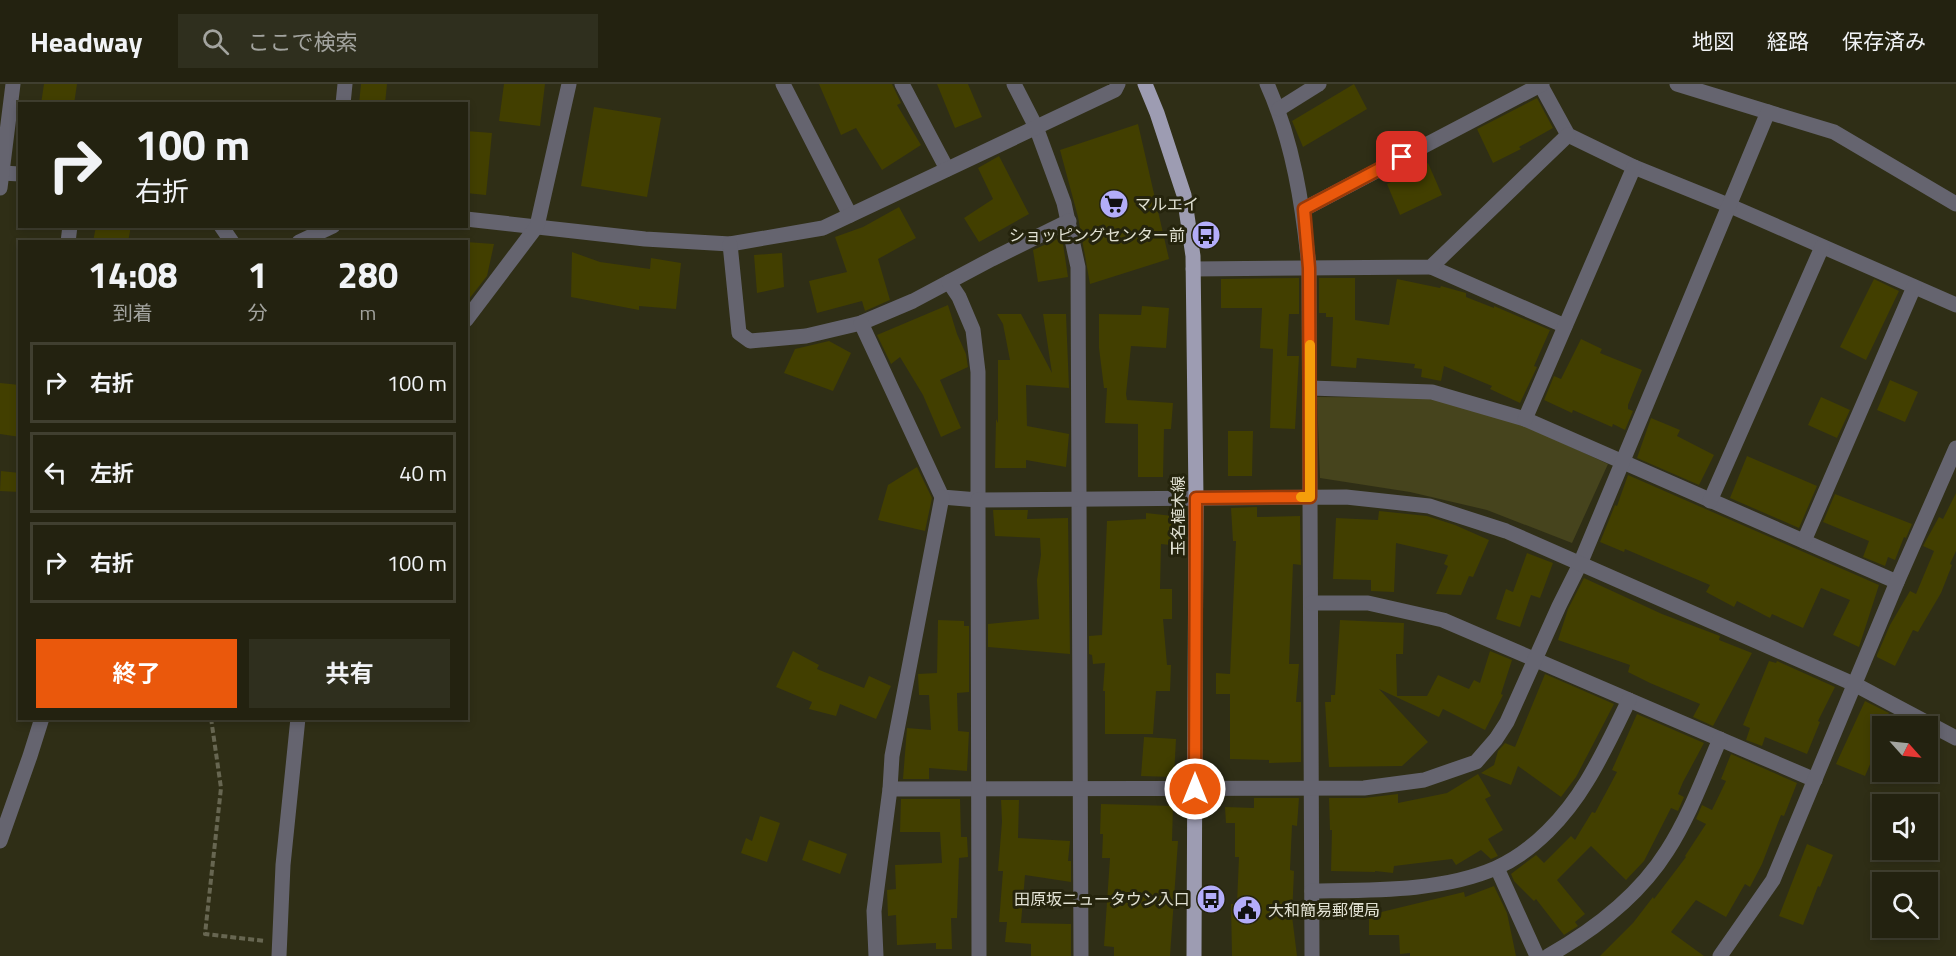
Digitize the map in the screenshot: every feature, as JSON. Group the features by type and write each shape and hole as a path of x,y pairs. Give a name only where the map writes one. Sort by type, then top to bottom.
{"main road":[{"name":"玉名植木線","path":"1145,84 1184,195 1193,269 1196,498 1194,956"}],"street":[{"path":"13,84 1,181 18,175"},
{"path":"342,102 345,84"},
{"path":"468,317 537,226 568,84"},
{"path":"783,84 850,215"},
{"path":"902,84 947,169"},
{"path":"1014,84 1036,127 1064,203 1078,267 1081,956"},
{"path":"468,219 645,239 730,243 823,228 1115,90 1118,84"},
{"path":"1267,84 1279,109 1304,209 1309,268 1312,956"},
{"path":"1279,109 1319,84"},
{"path":"1304,209 1541,84 1568,135 1634,167 1728,205 1956,305"},
{"path":"1677,84 1834,132 1956,204"},
{"path":"890,789 1364,788 1424,780 1476,762 1507,722 1580,564 1768,112"},
{"path":"1431,267 1568,135"},
{"path":"1525,419 1634,167"},
{"path":"730,243 739,333 750,341 806,336 861,323 913,301 1069,221"},
{"path":"303,240 326,228"},
{"path":"1710,501 1822,247"},
{"path":"1193,269 1431,267 1565,326"},
{"path":"949,282 959,297 972,330 978,372 980,956"},
{"path":"1804,542 1914,287"},
{"path":"861,323 942,497 892,756 890,789 874,911 876,956"},
{"path":"1310,388 1432,392 1525,419 1897,582"},
{"path":"1720,956 1773,880 1897,582 1956,448"},
{"path":"942,497 978,500 1347,497 1429,506 1506,531 1856,684 1956,738"},
{"path":"1311,603 1368,603 1443,620 1815,780"},
{"path":"1312,891 1397,889 1458,880 1497,868 1533,845 1562,817 1587,781 1629,700"},
{"path":"0,840 41,720"},
{"path":"280,949 284,865 298,720"},
{"path":"1548,956 1576,940 1614,913 1667,852 1720,739"},
{"path":"1497,868 1537,956"}],"path":[{"path":"211,720 221,788 205,934 280,949"}],"shaded area":[{"path":"1317,397 1437,398 1508,418 1608,464 1572,543 1487,510 1410,492 1320,478"}],"building":[{"path":"44,84 77,84 74,102 41,102"},
{"path":"361,84 387,84 385,102 359,102"},
{"path":"504,84 545,84 540,126 499,121"},
{"path":"819,84 892,84 901,103 897,105 921,145 882,170 856,128 841,135"},
{"path":"937,84 968,84 982,117 955,128"},
{"path":"1354,84 1367,109 1303,147 1292,121"},
{"path":"1537,98 1553,128 1519,147 1521,149 1493,163 1477,129"},
{"path":"594,107 661,118 647,197 581,186"},
{"name":"マルエイ","path":"1138,124 1169,259 1090,284 1078,217 1060,150"},
{"path":"468,131 492,133 486,195 468,193"},
{"path":"999,156 1029,214 979,242 964,218 993,199 978,168"},
{"path":"1428,163 1442,195 1400,215 1387,184"},
{"path":"899,207 916,238 878,259 890,300 865,311 862,301 817,313 809,281 847,272 835,237 863,227"},
{"path":"96,228 131,228 128,240 93,240"},
{"path":"1062,237 1068,277 1038,282 1033,250"},
{"path":"468,242 494,244 487,276 468,300"},
{"path":"572,252 600,262 650,269 651,258 681,263 676,309 639,306 639,310 571,297"},
{"path":"782,253 784,287 757,293 754,255"},
{"path":"1299,278 1299,314 1289,314 1287,356 1299,356 1295,429 1270,428 1273,349 1260,348 1262,308 1221,308 1221,279"},
{"path":"1319,278 1355,278 1355,320 1389,325 1397,279 1440,288 1441,286 1466,293 1466,297 1494,308 1494,306 1550,330 1534,366 1537,367 1520,403 1490,389 1492,386 1444,366 1441,381 1421,377 1422,369 1414,368 1415,364 1357,358 1356,368 1331,366 1333,317 1326,317 1326,313 1319,313"},
{"path":"1874,279 1899,291 1866,360 1840,347"},
{"path":"948,305 966,354 968,367 940,380 961,428 941,437 923,395 900,357 891,364 877,335"},
{"path":"1142,306 1169,308 1166,348 1131,346 1126,394 1127,400 1173,403 1171,429 1164,429 1163,477 1138,477 1138,424 1105,423 1107,388 1104,388 1099,348 1099,314 1141,315"},
{"path":"997,314 1021,314 1052,373 1043,314 1066,314 1069,388 1026,385 1027,426 1069,434 1066,467 1026,460 1026,468 995,468 998,360 1010,360 1003,324"},
{"path":"1581,339 1602,349 1600,353 1642,370 1628,405 1628,409 1633,411 1625,430 1613,424 1612,427 1573,410 1572,413 1544,400 1554,376 1561,379"},
{"path":"829,341 851,353 833,391 784,373 795,349"},
{"path":"1890,380 1918,392 1905,422 1877,410"},
{"path":"0,383 18,385 18,437 0,434"},
{"path":"1821,397 1850,410 1837,438 1808,425"},
{"path":"1651,418 1680,430 1677,436 1714,455 1699,485 1637,458"},
{"path":"1228,431 1253,431 1252,476 1228,476"},
{"path":"1747,456 1817,486 1799,528 1730,498"},
{"path":"917,467 932,498 925,531 878,520 888,485"},
{"path":"1,471 18,473 18,492 0,491"},
{"path":"1628,475 1879,585 1859,647 1833,635 1850,600 1821,588 1803,628 1772,614 1770,618 1737,601 1734,607 1706,592 1710,585 1625,549 1624,552 1600,542 1615,505 1617,506"},
{"path":"1956,493 1956,551 1950,564 1952,565 1941,593 1918,632 1913,630 1895,666 1877,655 1890,625 1910,591 1916,594 1934,551 1923,546 1939,517 1943,519"},
{"path":"1835,494 1912,524 1895,560 1888,557 1885,566 1863,557 1869,541 1823,522"},
{"path":"1257,507 1257,517 1300,516 1301,565 1293,564 1289,664 1299,664 1296,702 1301,702 1301,762 1269,763 1269,760 1230,759 1230,694 1216,694 1216,673 1230,674 1236,541 1233,541 1231,508"},
{"path":"993,510 1028,510 1027,519 1068,518 1070,654 988,647 988,624 1039,619 1037,580 1041,555 1040,538 995,536"},
{"path":"1379,511 1427,516 1489,540 1473,577 1469,576 1461,595 1436,594 1448,566 1444,564 1448,555 1396,543 1394,592 1371,591 1371,580 1333,579 1336,518 1378,520"},
{"path":"1146,513 1173,516 1170,545 1161,544 1160,589 1172,589 1172,619 1163,619 1167,665 1171,665 1170,691 1156,691 1153,734 1105,734 1105,691 1103,691 1105,663 1093,664 1092,655 1089,654 1089,636 1102,635 1107,521 1146,519"},
{"path":"1527,553 1553,563 1540,598 1531,595 1520,627 1496,619 1506,589 1513,592"},
{"path":"1584,578 1662,614 1720,636 1719,640 1752,653 1713,726 1693,717 1700,704 1628,672 1630,665 1558,640 1568,609"},
{"path":"938,620 964,621 964,626 969,626 969,692 957,693 958,731 969,732 967,771 929,768 929,779 903,779 907,728 931,730 929,695 919,695 918,674 937,673"},
{"path":"1340,620 1404,623 1403,654 1396,654 1397,696 1427,696 1438,675 1469,689 1474,680 1480,683 1490,651 1512,660 1501,694 1503,695 1485,730 1443,709 1439,717 1379,689 1428,742 1402,766 1329,767 1325,702 1331,702 1331,695 1335,695"},
{"path":"793,651 819,665 817,669 864,688 869,676 891,686 876,719 840,704 836,716 809,709 812,702 776,687"},
{"path":"1769,661 1776,663 1777,661 1835,687 1818,721 1820,722 1807,754 1765,737 1762,746 1746,740 1750,728 1743,725"},
{"path":"1545,674 1614,704 1576,777 1561,797 1518,766 1511,785 1481,773 1494,765 1498,751 1505,743 1515,747"},
{"path":"1865,701 1889,713 1888,716 1872,716 1872,760 1865,776 1836,764"},
{"path":"1637,714 1704,743 1678,794 1684,797 1678,811 1671,808 1644,861 1626,880 1591,846 1557,880 1585,914 1575,922 1578,926 1564,935 1536,899 1534,901 1514,881 1511,874 1536,855 1544,863 1571,836 1575,840 1592,812 1595,813 1617,772 1612,770"},
{"path":"1144,737 1176,739 1174,777 1141,776"},
{"path":"1731,754 1797,783 1750,887 1745,884 1726,917 1696,900 1671,932 1704,956 1600,956 1633,923 1653,897 1654,899 1686,857 1706,824 1696,819 1702,805 1712,810 1726,781 1721,779"},
{"path":"1478,774 1491,796 1485,799 1503,830 1488,839 1498,856 1491,859 1481,850 1456,865 1452,859 1394,866 1393,873 1331,871 1332,830 1330,830 1329,798 1364,798 1398,794 1398,803 1447,793"},
{"path":"1254,798 1299,798 1297,826 1292,825 1290,870 1294,871 1292,916 1297,956 1232,956 1231,904 1237,904 1239,857 1235,857 1235,823 1226,823 1225,807 1254,808"},
{"path":"901,799 960,799 961,837 967,837 968,857 959,858 957,918 951,918 952,949 936,949 936,943 897,945 896,915 888,916 887,890 896,889 895,865 942,863 940,832 900,832"},
{"path":"1001,800 1019,800 1018,838 1070,841 1068,861 1071,861 1071,882 1025,875 1021,923 1071,924 1071,956 1031,956 1031,944 1005,942 1007,922 999,922 1003,871 998,871 1002,822"},
{"path":"1101,804 1173,806 1172,841 1178,841 1170,956 1114,956 1114,947 1104,946 1110,858 1102,858"},
{"path":"760,816 780,823 767,862 741,853 746,838 752,841"},
{"path":"809,840 847,854 840,874 802,860"},
{"path":"1807,844 1833,855 1803,925 1779,916"},
{"path":"1494,886 1507,913 1516,956 1410,956 1410,953 1400,954 1399,935 1369,935 1369,915 1464,892 1465,897"}],"slow traffic":[{"path":"1301,497 1310,497 1310,345"}],"place":[{"name":"マルエイ","path":"1114,204"},
{"name":"ショッピングセンター前","path":"1206,235"},
{"name":"田原坂ニュータウン入口","path":"1211,899"},
{"name":"大和簡易郵便局","path":"1247,910"}],"route":[{"path":"1195,789 1196,498 1310,497 1309,268 1304,209 1402,157"}]}
